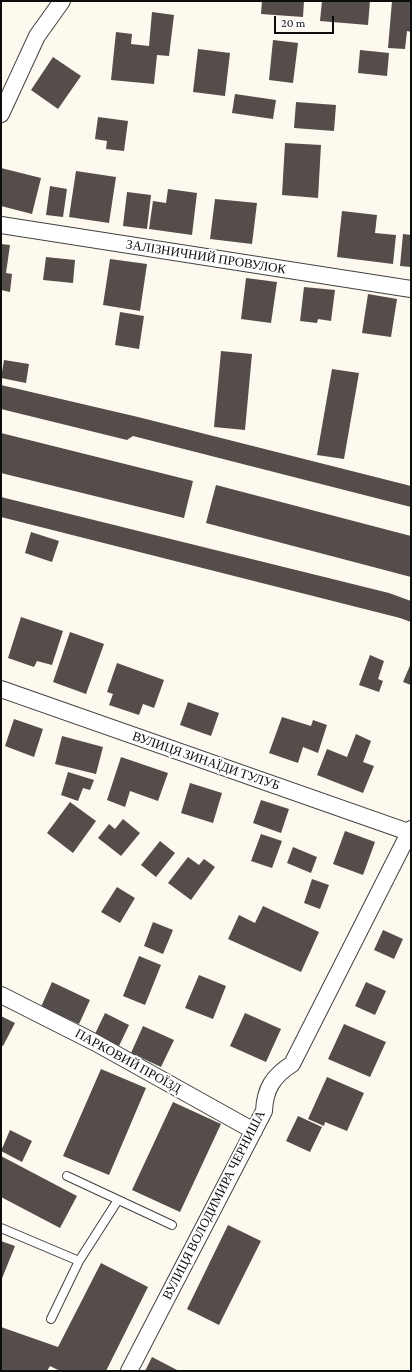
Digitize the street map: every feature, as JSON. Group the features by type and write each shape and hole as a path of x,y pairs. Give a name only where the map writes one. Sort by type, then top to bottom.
{"street":[{"path":"1,114 37,36 62,1"},
{"name":"ЗАЛІЗНИЧНИЙ ПРОВУЛОК","path":"1,225 411,289"},
{"name":"ВУЛИЦЯ ЗИНАЇДИ ТУЛУБ","path":"1,689 410,832"},
{"name":"ВУЛИЦЯ ВОЛОДИМИРА ЧЕРНИША","path":"129,1371 264,1111 265,1096 272,1082 282,1070 292,1064 410,832"},
{"name":"ПАРКОВИЙ ПРОЇЗД","path":"1,995 96,1043 254,1131"}],"lane":[{"path":"67,1176 172,1225"},
{"path":"51,1319 79,1261 118,1200"},
{"path":"1,1228 79,1261"}],"building":[{"path":"262,1 304,1 303,17 261,14"},
{"path":"322,1 370,1 368,25 320,21"},
{"path":"392,1 411,1 411,32 407,31 405,49 388,48"},
{"path":"152,12 174,15 169,56 157,55 154,84 111,80 116,32 132,34 131,44 149,46"},
{"path":"273,40 298,43 293,83 269,80"},
{"path":"198,49 230,53 225,96 193,92"},
{"path":"360,50 389,53 387,76 358,73"},
{"path":"53,57 81,76 58,109 31,90"},
{"path":"235,94 276,100 273,119 232,113"},
{"path":"296,102 336,105 334,131 294,128"},
{"path":"98,117 128,121 124,151 106,149 107,141 95,139"},
{"path":"285,143 321,145 318,198 282,195"},
{"path":"1,168 41,178 32,214 1,206"},
{"path":"76,171 116,177 109,223 69,217"},
{"path":"50,186 67,189 63,217 46,215"},
{"path":"168,189 197,193 192,235 149,229 153,201 166,203"},
{"path":"127,192 151,195 147,229 123,226"},
{"path":"215,199 257,203 252,244 210,239"},
{"path":"342,211 377,215 375,233 396,235 393,264 337,257"},
{"path":"403,234 411,235 411,267 400,266"},
{"path":"1,244 10,245 6,273 12,274 10,292 1,290"},
{"path":"46,257 75,260 73,283 43,280"},
{"path":"110,259 147,264 140,311 103,305"},
{"path":"246,278 277,282 271,323 241,319"},
{"path":"304,287 335,290 331,321 318,319 317,323 300,321"},
{"path":"368,294 397,299 391,337 362,333"},
{"path":"120,312 144,316 139,349 115,345"},
{"path":"221,351 252,354 245,430 214,427"},
{"path":"4,360 29,364 26,383 1,378"},
{"path":"332,369 359,373 344,459 317,455"},
{"path":"1,385 138,417 411,486 411,507 133,436 127,440 1,409"},
{"path":"1,433 193,481 184,518 1,473"},
{"path":"216,485 411,536 411,577 206,523"},
{"path":"1,497 389,593 411,601 411,622 1,517"},
{"path":"31,532 59,541 52,562 25,553"},
{"path":"21,617 63,631 52,665 37,661 34,667 8,658"},
{"path":"70,632 104,644 86,694 53,682"},
{"path":"370,655 384,661 378,679 383,681 379,692 359,685"},
{"path":"117,663 164,680 154,708 143,704 139,715 109,705 113,694 107,692"},
{"path":"411,663 411,685 403,682"},
{"path":"188,702 219,713 211,736 180,725"},
{"path":"282,717 311,726 313,720 327,725 318,753 303,747 298,763 269,753"},
{"path":"14,719 43,729 34,757 5,746"},
{"path":"356,734 371,741 363,762 374,766 363,793 317,775 327,749 347,757"},
{"path":"62,736 103,747 96,774 55,764"},
{"path":"121,757 168,773 158,801 130,791 125,807 107,800"},
{"path":"68,772 94,780 90,790 83,788 78,801 61,795"},
{"path":"190,783 222,793 213,823 181,813"},
{"path":"261,800 289,809 281,833 253,823"},
{"path":"70,802 96,821 73,853 47,833"},
{"path":"123,819 140,833 121,856 98,838 109,824 115,829"},
{"path":"345,831 375,842 363,875 333,864"},
{"path":"261,834 282,841 272,868 251,861"},
{"path":"160,841 175,853 156,877 141,865"},
{"path":"293,847 317,857 311,873 287,863"},
{"path":"188,857 199,865 204,859 215,867 191,900 168,883"},
{"path":"312,879 329,885 320,909 304,903"},
{"path":"117,887 135,898 120,923 101,912"},
{"path":"263,906 319,932 301,972 228,939 239,915 255,923"},
{"path":"153,922 173,930 163,954 144,946"},
{"path":"383,930 403,939 394,959 374,950"},
{"path":"139,956 161,965 145,1005 123,996"},
{"path":"199,975 226,986 213,1019 185,1008"},
{"path":"52,982 90,1000 79,1024 41,1007"},
{"path":"366,982 386,991 375,1015 355,1006"},
{"path":"105,1013 129,1025 119,1046 95,1034"},
{"path":"245,1013 281,1029 266,1062 230,1046"},
{"path":"1,1016 15,1023 3,1046 1,1045"},
{"path":"344,1024 386,1042 370,1077 328,1059"},
{"path":"143,1026 174,1040 161,1067 131,1053"},
{"path":"101,1069 146,1088 109,1175 63,1156"},
{"path":"327,1077 364,1093 347,1131 325,1122 324,1126 308,1119"},
{"path":"173,1102 221,1124 180,1212 132,1190"},
{"path":"298,1116 322,1127 310,1152 286,1141"},
{"path":"10,1130 32,1141 22,1162 1,1151"},
{"path":"1,1156 77,1196 60,1228 1,1197"},
{"path":"228,1225 261,1241 219,1325 187,1309"},
{"path":"1,1241 15,1246 1,1281"},
{"path":"101,1263 148,1287 106,1371 60,1371 50,1366 47,1371 1,1371 1,1327 58,1347"},
{"path":"152,1357 179,1371 145,1371"}]}
